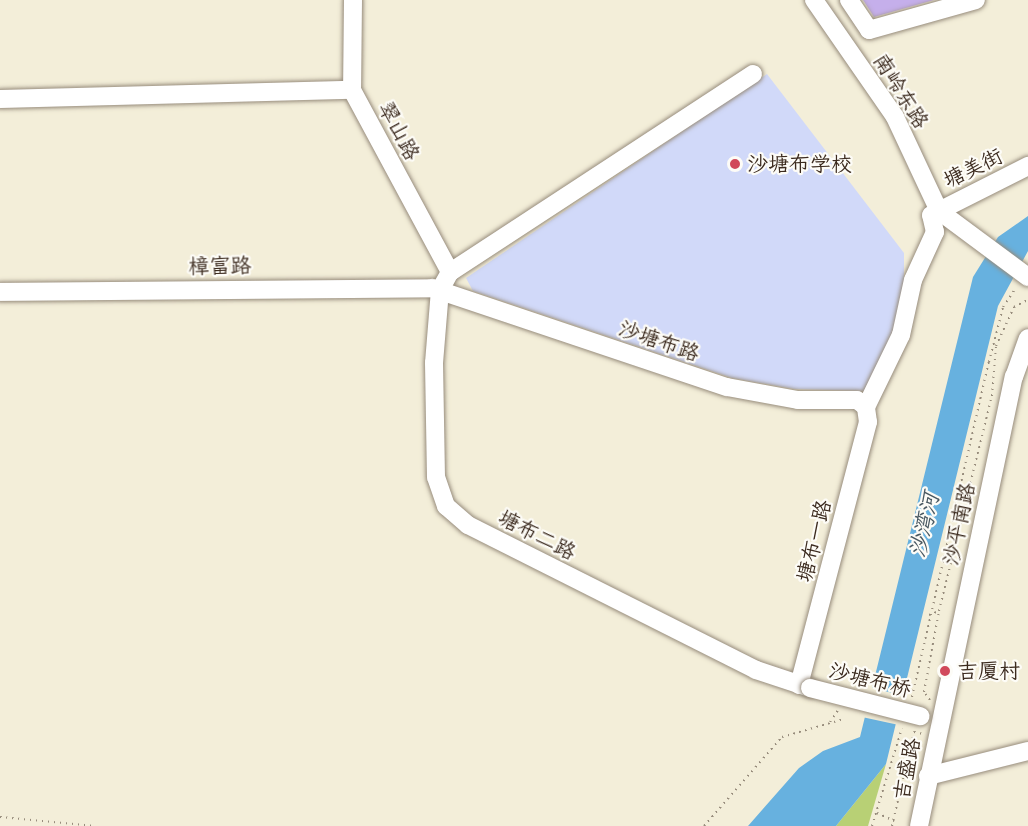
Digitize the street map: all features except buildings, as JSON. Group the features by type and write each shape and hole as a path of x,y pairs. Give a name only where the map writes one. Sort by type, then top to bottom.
{"street":[{"name":"翠山路","path":"352,0 352,90 450,272"},
{"name":"南岭东路","path":"814,0 895,117 939,211"},
{"path":"849,0 869,30"},
{"path":"852,55 869,30 976,0"},
{"path":"440,290 450,272 753,74"},
{"path":"0,99 352,90"},
{"name":"塘美街","path":"939,211 1028,166"},
{"path":"867,407 901,336 913,280 935,232 931,215 939,211 1023,281"},
{"name":"樟富路","path":"0,292 414,286 440,290"},
{"name":"沙塘布路","path":"440,290 727,387 798,400 857,400 867,407"},
{"name":"塘布二路","path":"440,290 434,363 434,436 436,477 446,506 468,525 514,550 756,670 805,686"},
{"name":"沙平南路","path":"924,715 1014,377 1028,338"},
{"name":"塘布一路","path":"805,686 868,422 867,407"},
{"name":"沙塘布桥","path":"805,686 924,715"},
{"name":"吉盛路","path":"919,826 928,776 924,715"},
{"path":"928,776 1028,751"}],"path":[{"path":"892,826 914,732 923,734 929,615 1003,307 1023,281"},
{"path":"924,715 931,702 924,692 939,611 992,396 996,346 1014,307 1028,300"},
{"path":"929,615 939,611"},
{"path":"704,826 782,737 831,721 844,720"},
{"path":"872,826 903,724"},
{"path":"876,813 894,821"},
{"path":"0,817 96,826"}],"shaded area":[{"name":"沙塘布学校","path":"767,74 904,253 904,293 894,337 869,391 794,389 732,378 473,291 466,278"}],"green space":[{"path":"886,764 868,826 836,826"}],"water":[{"name":"沙湾河","path":"1028,216 1028,251 998,306 886,764 836,826 748,826 799,768 823,751 860,737 973,277 998,237"}],"pier":[{"path":"870,687 907,697 899,725 862,717"}],"place":[{"name":"沙塘布学校","path":"735,164"},
{"name":"吉厦村","path":"945,671"}]}
